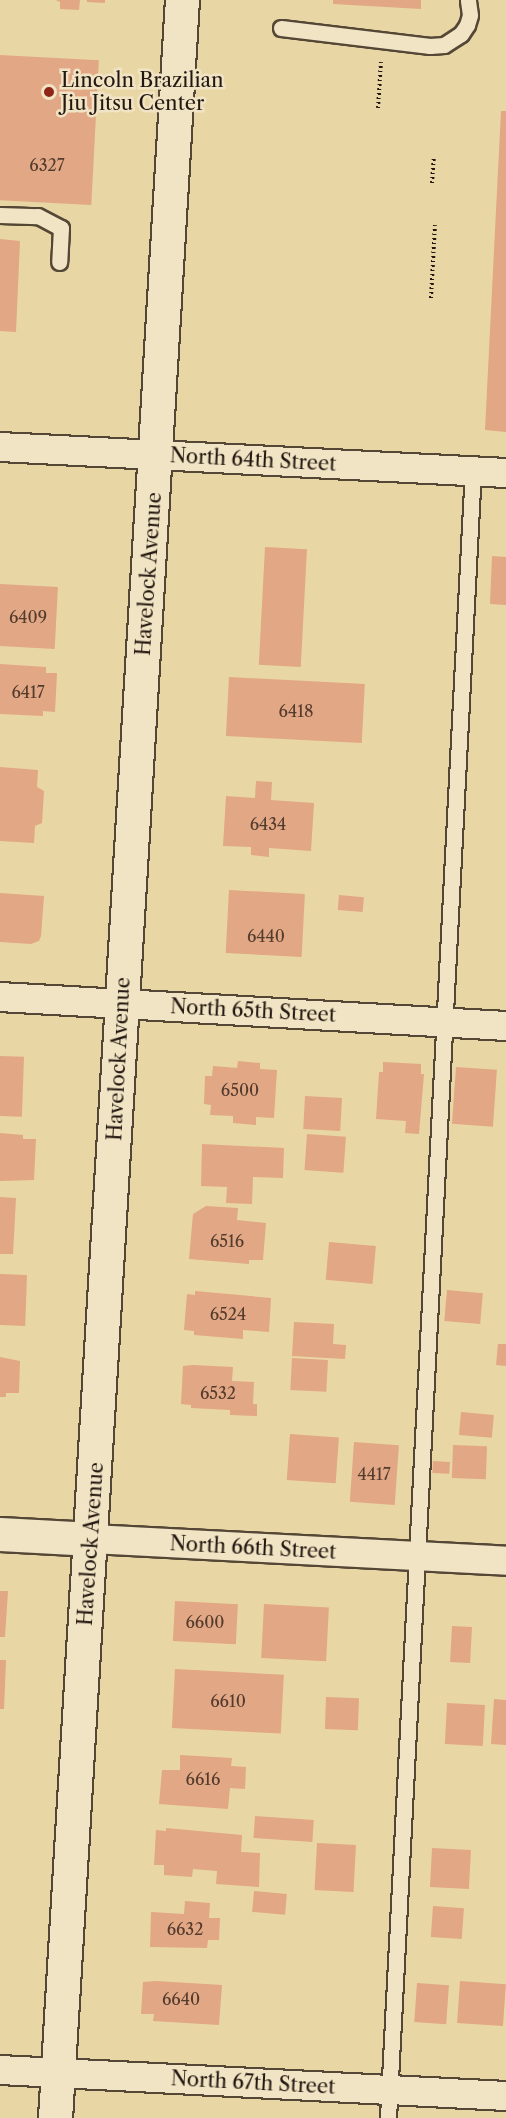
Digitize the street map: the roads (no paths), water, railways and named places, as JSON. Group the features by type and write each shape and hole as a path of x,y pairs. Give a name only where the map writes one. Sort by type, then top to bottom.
{"main road":[{"name":"Havelock Avenue","path":"55,2118 92,1539 182,0"},
{"name":"North 66th Street","path":"0,1534 92,1539"}],"street":[{"name":"North 64th Street","path":"0,447 506,473"},
{"name":"North 65th Street","path":"0,997 506,1026"},
{"name":"North 66th Street","path":"92,1539 506,1561"},
{"name":"North 67th Street","path":"0,2070 506,2096"}],"lane":[{"path":"281,28 430,46 444,45 461,34 467,25 470,15 468,0"},
{"path":"0,215 38,216 61,228 59,261"},
{"path":"388,2118 473,471"}],"place":[{"name":"Lincoln Brazilian Jiu Jitsu Center","path":"49,92"}]}
